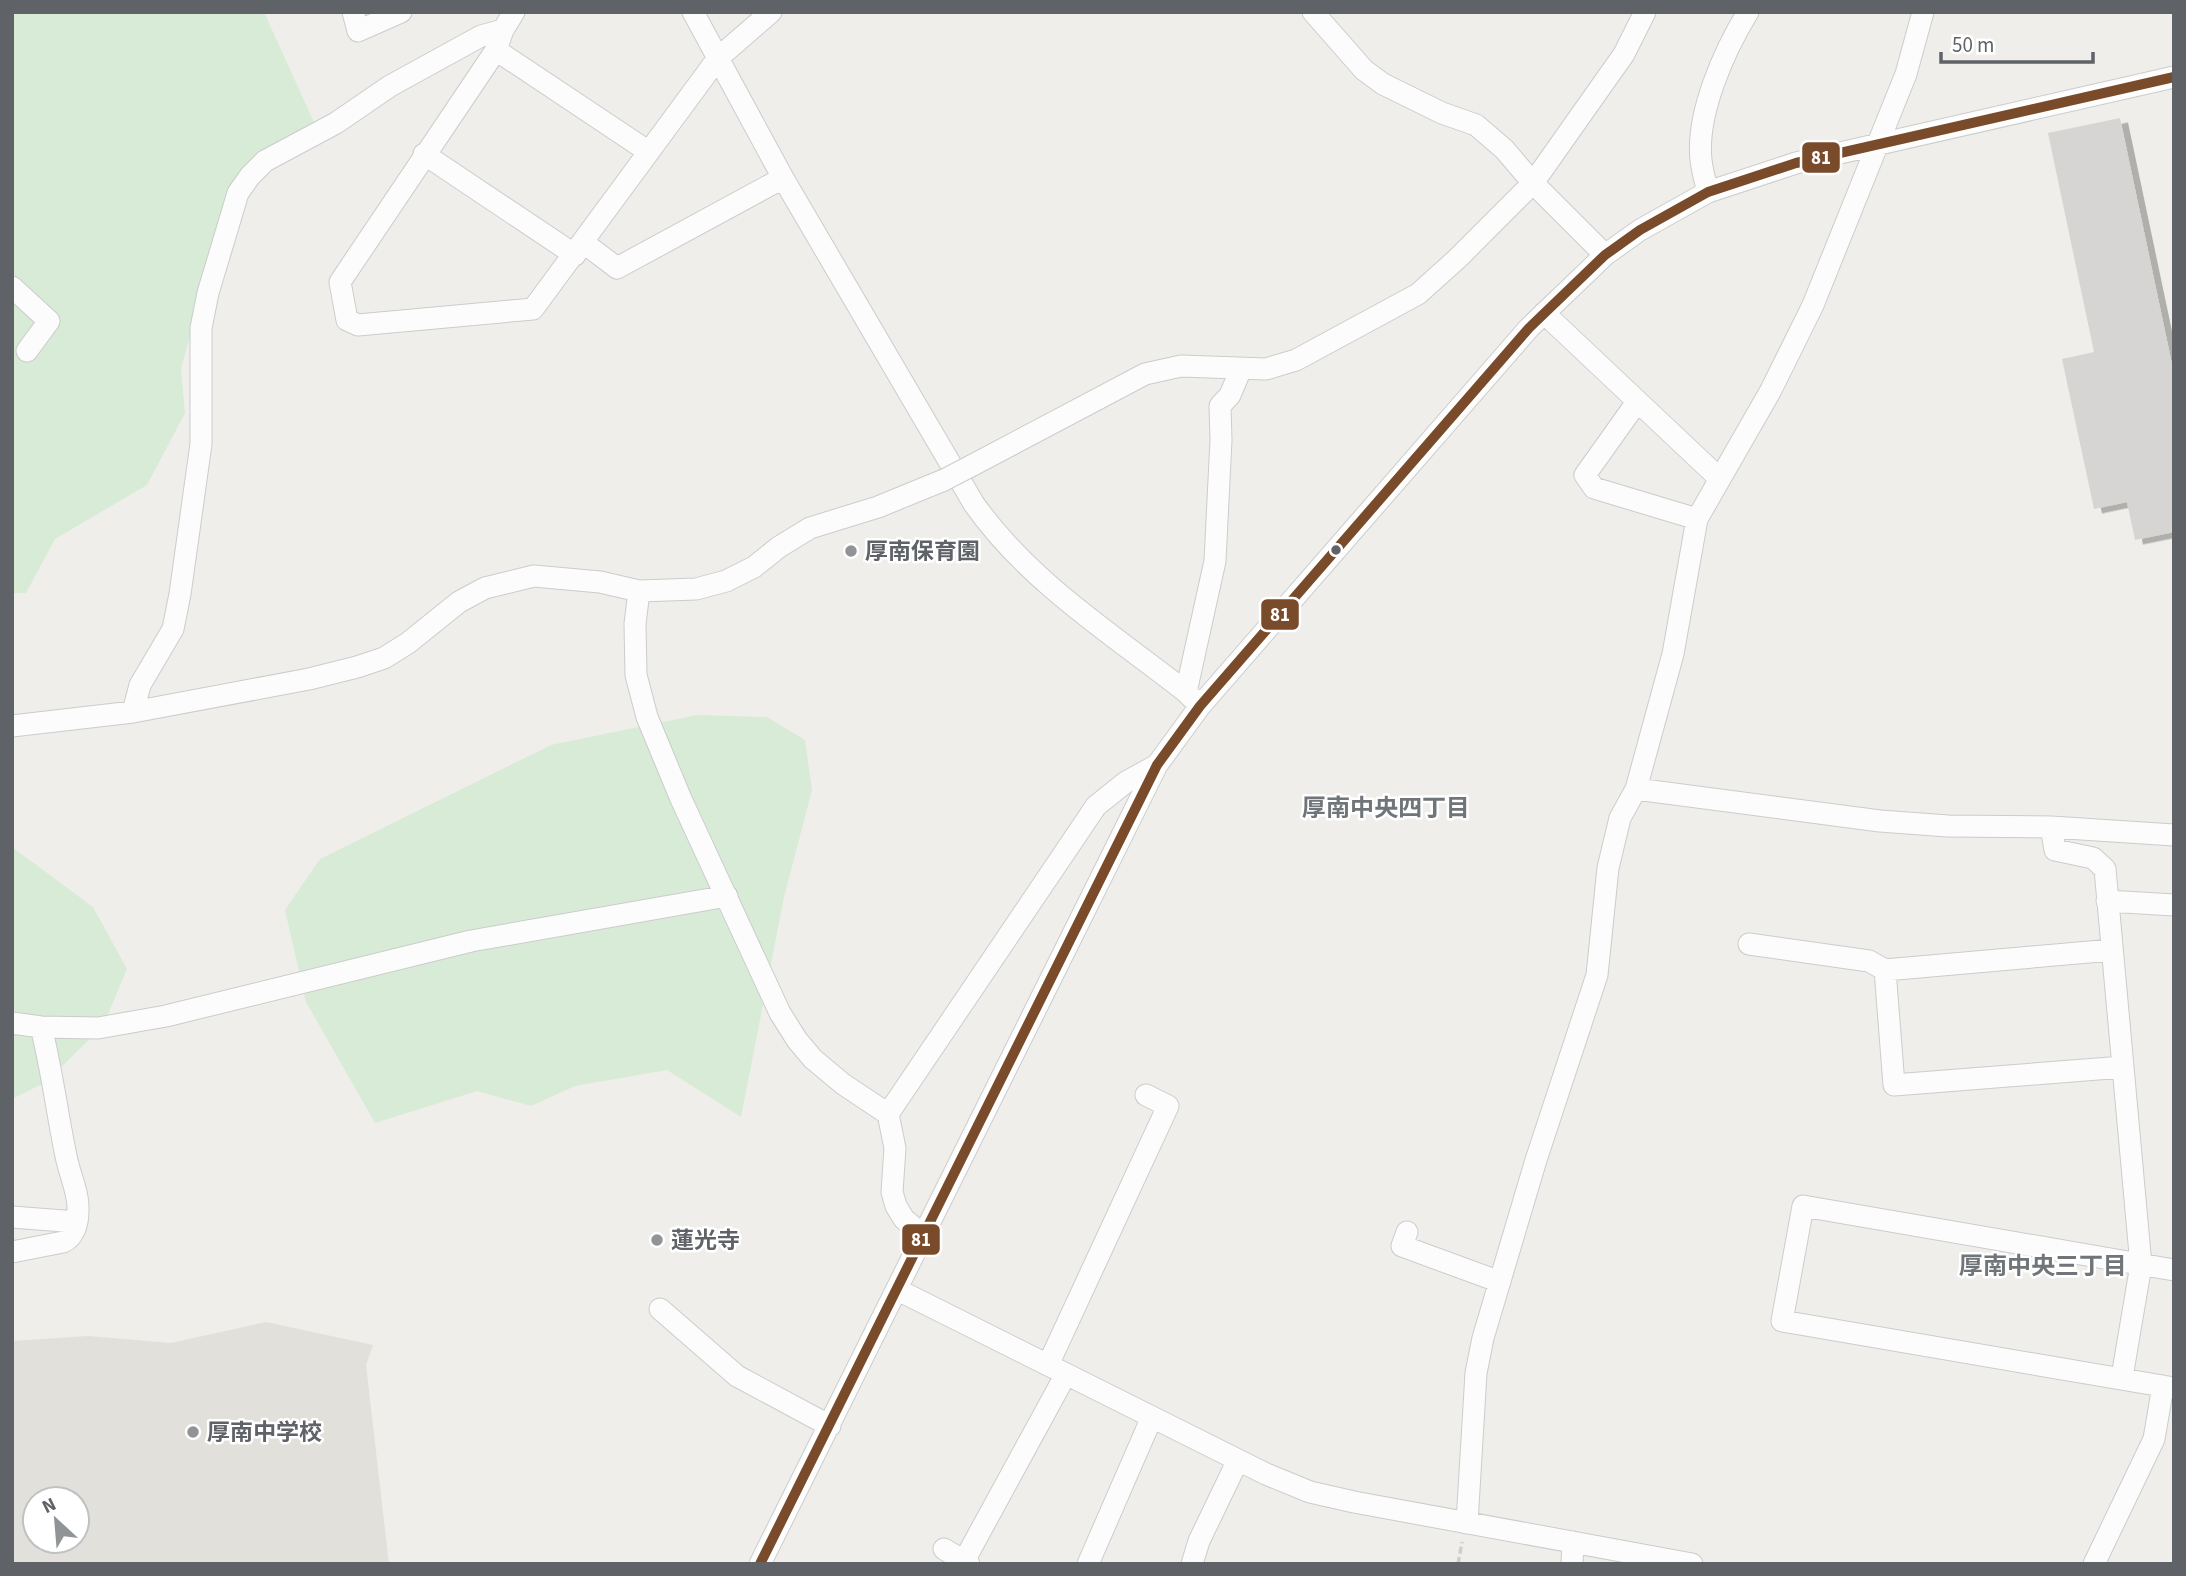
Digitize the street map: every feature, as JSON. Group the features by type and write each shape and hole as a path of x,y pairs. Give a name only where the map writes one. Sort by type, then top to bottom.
{"street":[{"path":"352,12 358,31 401,12"},
{"path":"693,12 783,178 990,527 1042,581 1193,699"},
{"path":"504,31 340,282 347,320 358,326 533,309 718,58 771,12"},
{"path":"1313,12 1364,70 1382,84 1442,113 1476,125 1504,149 1533,183 1605,255"},
{"path":"12,726 133,712 309,679 366,664 384,658 408,643 459,602 485,588 508,581 534,576 600,582 639,590 696,589 726,581 754,568 779,547 810,528 878,507 944,480 1145,374 1181,366 1266,369 1296,360 1418,294 1457,259 1533,183 1624,54 1645,12"},
{"path":"1708,192 1701,160 1701,135 1706,104 1736,31 1748,12"},
{"path":"1467,1522 1476,1373 1483,1338 1536,1160 1597,975 1608,868 1620,818 1636,789 1673,654 1697,519 1771,390 1814,305 1906,74 1923,12"},
{"path":"504,31 649,152"},
{"path":"133,712 140,685 173,629 201,444 201,328 208,293 238,193 265,161 337,123 390,86 481,36 504,31"},
{"path":"760,1564 1157,765 1193,699 1519,338 1605,255 1640,230 1708,192 1796,163 2174,77"},
{"path":"424,154 579,249 617,268 783,178"},
{"path":"12,287 49,321 27,351"},
{"path":"1544,313 1720,479"},
{"path":"1193,699 1215,561 1220,406 1230,395 1241,369"},
{"path":"1637,402 1584,475 1594,488 1697,519"},
{"path":"639,590 635,624 636,675 648,717 681,799 780,1013 797,1040 830,1075 888,1114 895,1148 892,1192 896,1206 904,1219 924,1236"},
{"path":"888,1114 1096,806 1126,782 1157,765"},
{"path":"1636,789 1880,821 1948,826 2051,827 2174,835"},
{"path":"2051,827 2055,850 2093,858 2105,869 2141,1265 2122,1377"},
{"path":"12,1023 41,1027 98,1028 166,1016 471,941 727,896"},
{"path":"2108,901 2174,905"},
{"path":"1749,944 1870,961 1885,970 2112,950"},
{"path":"1885,970 1894,1085 2123,1067"},
{"path":"12,1252 69,1240 77,1222 78,1206 41,1027"},
{"path":"944,1549 967,1562 1057,1369 1168,1106 1146,1095"},
{"path":"2094,1564 2154,1439 2168,1387 2122,1377 1782,1321 1803,1206 2174,1270"},
{"path":"12,1217 77,1222"},
{"path":"1407,1232 1402,1246 1500,1282"},
{"path":"898,1290 1238,1460 1310,1492 1692,1564"},
{"path":"660,1309 737,1376 830,1426"},
{"path":"1088,1564 1152,1416"},
{"path":"1192,1564 1199,1541 1238,1460"},
{"path":"1572,1564 1573,1542"}],"shaded area":[{"name":"厚南中学校","path":"266,1322 373,1345 366,1365 389,1564 12,1564 12,1341 88,1336 171,1343"}],"green space":[{"path":"12,12 264,12 318,131 238,184 181,369 185,413 147,485 55,539 26,593 12,593"},
{"path":"697,715 767,717 805,740 812,790 784,897 741,1117 667,1070 575,1086 531,1106 477,1091 375,1123 306,1002 285,910 320,859 551,745"},
{"path":"12,847 93,907 127,969 103,1026 46,1082 12,1099"}],"building":[{"path":"2120,118 2174,374 2174,532 2135,540 2127,502 2094,509 2062,359 2094,352 2048,133"}],"transit line":[{"name":"81","path":"760,1564 1157,765 1200,706 1529,328 1605,255 1640,230 1708,192 1796,163 2174,77"}],"place":[{"name":"厚南保育園","path":"851,551"},
{"name":"蓮光寺","path":"657,1240"},
{"name":"厚南中学校","path":"193,1432"}],"district":[{"name":"厚南中央四丁目","path":"1386,808"},
{"name":"厚南中央三丁目","path":"2043,1266"}]}
